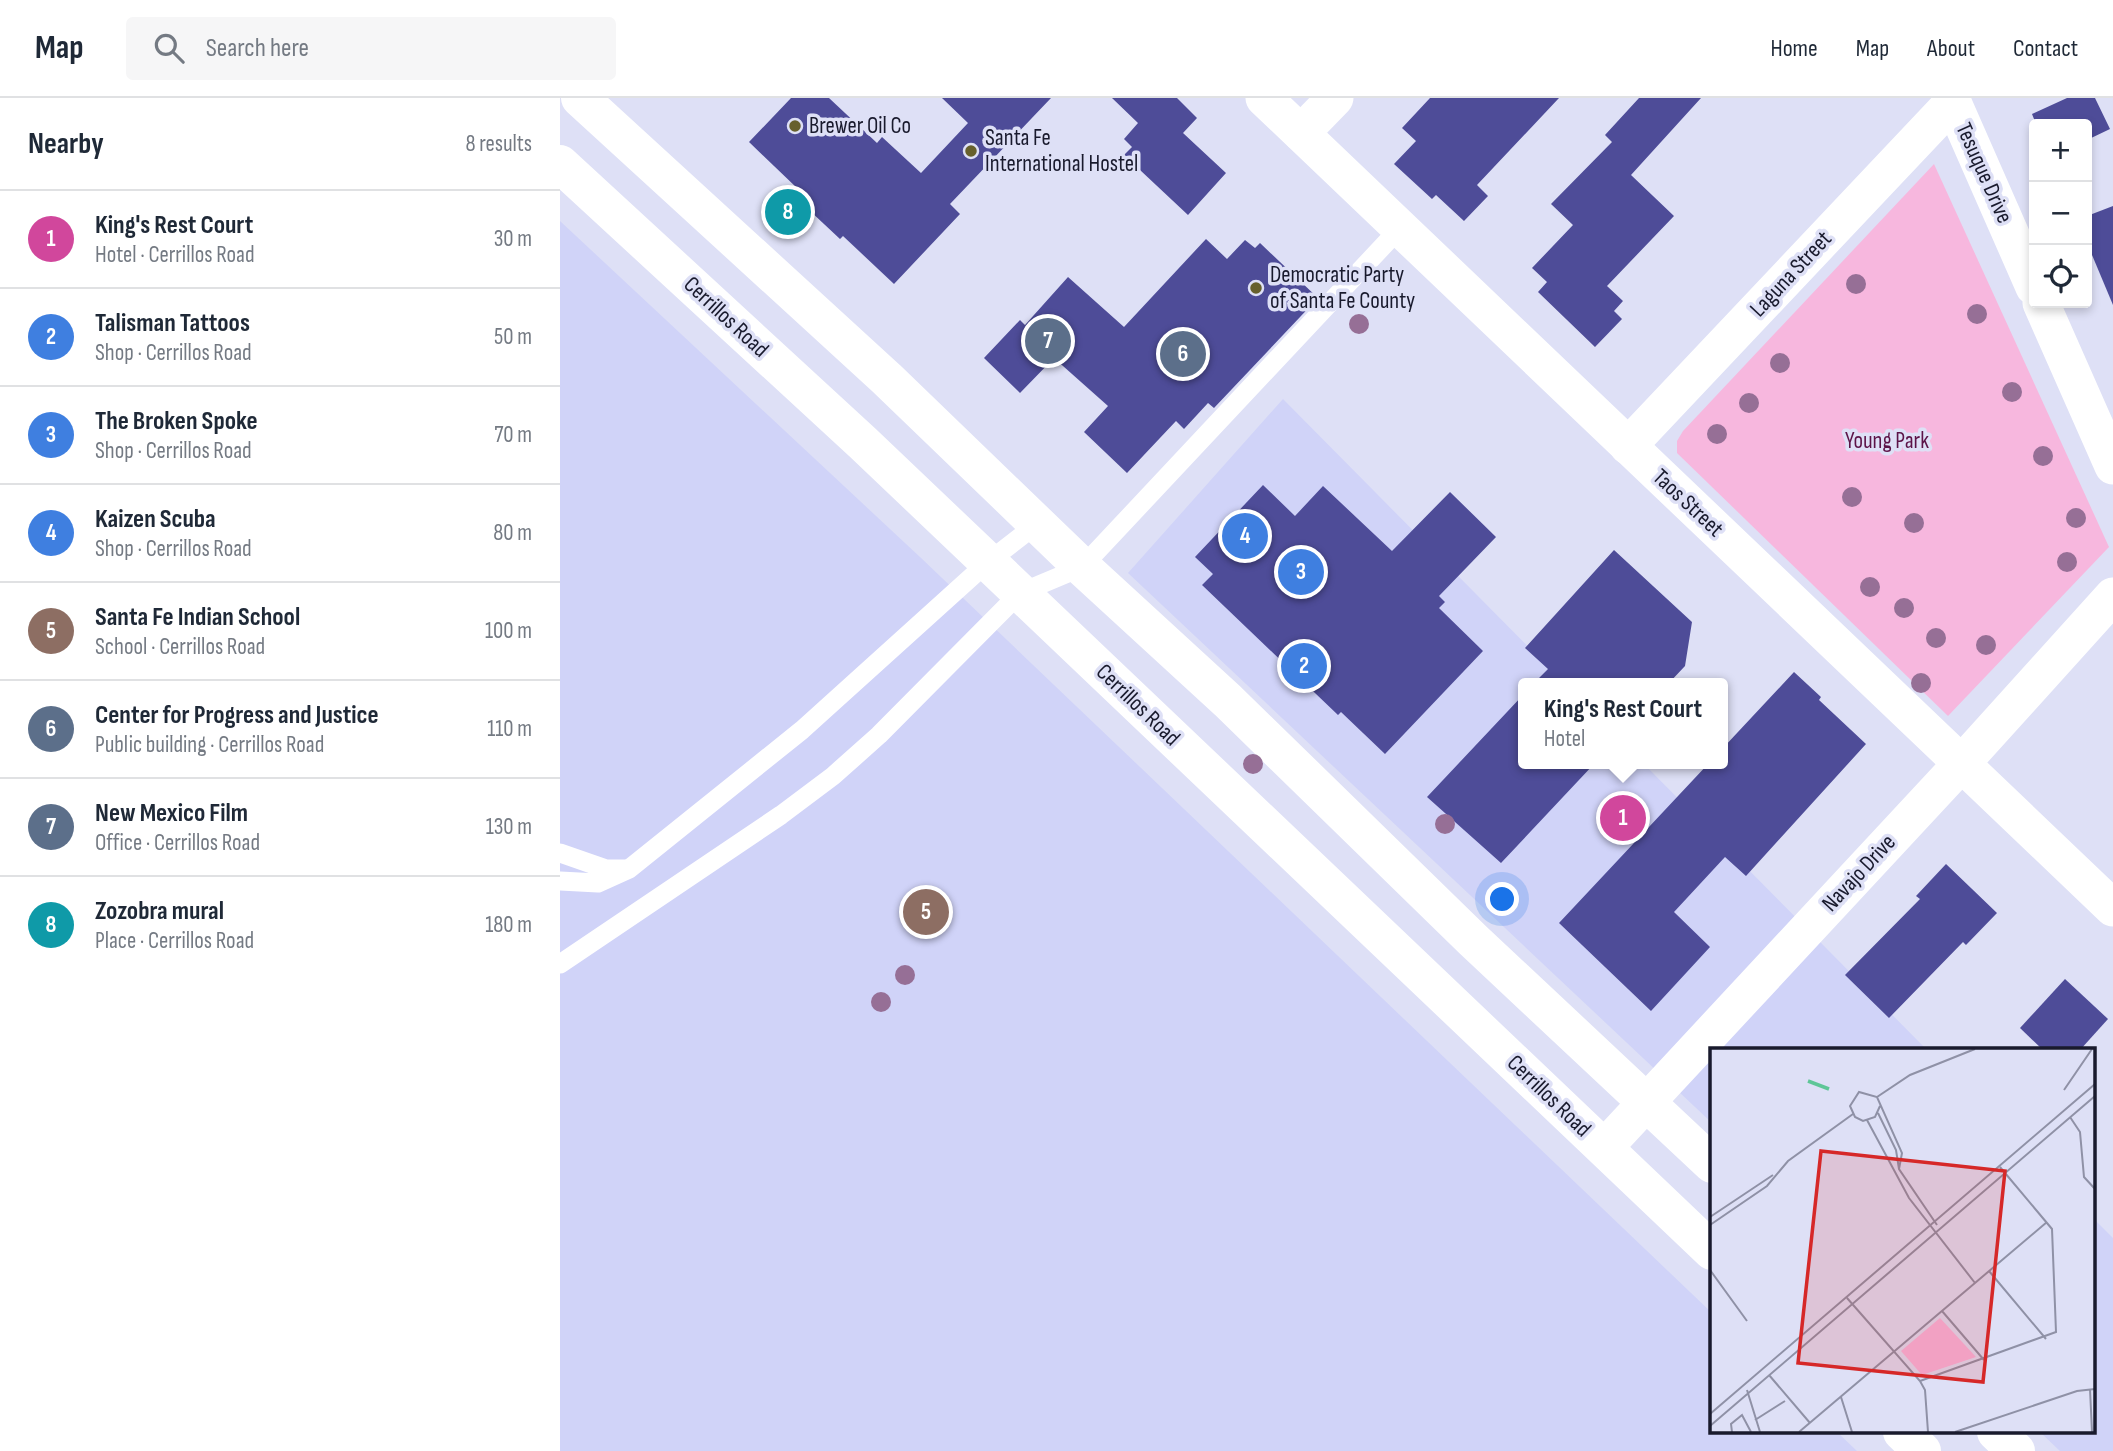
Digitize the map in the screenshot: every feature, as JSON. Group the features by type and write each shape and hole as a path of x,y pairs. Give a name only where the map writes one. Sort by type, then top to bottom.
{"main road":[{"path":"580,98 887,379 1082,567 1228,701 1473,940 1710,1162"},
{"name":"Cerrillos Road","path":"560,164 863,443 1710,1249"},
{"path":"1904,1434 1923,1451"},
{"path":"1998,1434 2016,1451"}],"street":[{"path":"560,110 571,98"},
{"name":"Taos Street","path":"1264,98 2113,908"},
{"path":"1301,133 1335,98"},
{"name":"Tesuque Drive","path":"1952,100 2029,276"},
{"name":"Laguna Street","path":"1628,446 1952,100"},
{"path":"2043,308 2113,467"},
{"name":"Navajo Drive","path":"1604,1148 1962,763 2113,596"}],"lane":[{"path":"560,964 834,776 879,736 1020,593 1082,567 1400,228"},
{"path":"560,881 598,883 629,869 802,730 988,562 1037,524"},
{"path":"560,853 606,869 629,869"}],"shaded area":[{"path":"560,221 920,557 1710,1311 1710,1434 1839,1434 1857,1451 560,1451"},
{"path":"1283,399 1559,678 1518,678 1518,769 1649,769 1925,1048 1710,1048 1710,1121 1128,573"},
{"path":"2095,1220 2113,1238 2113,1451 2060,1451 2042,1434 2095,1434"}],"green space":[{"name":"Young Park","path":"1934,164 2109,547 1948,716 1677,453 1677,441 1683,431"}],"building":[{"path":"791,98 829,98 877,143 882,137 921,173 968,123 942,98 1051,98 950,204 960,214 894,284 843,236 840,239 793,195 798,189 749,142"},
{"path":"1112,98 1177,98 1197,118 1183,133 1226,173 1188,215 1124,155 1132,147 1124,139 1138,123"},
{"path":"1430,98 1559,98 1477,185 1488,196 1464,221 1436,195 1432,199 1394,164 1416,141 1402,128"},
{"path":"1639,98 1701,98 1631,175 1674,216 1607,286 1623,301 1614,311 1622,319 1595,347 1538,292 1547,282 1532,268 1573,225 1551,204 1612,142 1605,135"},
{"path":"2067,98 2095,98 2110,129 2092,138 2092,119 2034,119 2032,114"},
{"path":"2113,206 2113,305 2092,255 2092,214"},
{"path":"1206,239 1227,259 1245,240 1255,248 1260,243 1318,298 1214,408 1208,403 1184,429 1176,421 1127,473 1084,432 1108,406 1054,358 1020,393 984,358 1020,320 1025,325 1068,277 1124,327"},
{"path":"1263,485 1295,516 1323,486 1392,551 1450,492 1496,537 1439,596 1445,602 1439,608 1483,651 1385,754 1341,712 1338,715 1202,585 1213,574 1195,557"},
{"path":"1614,550 1692,622 1685,666 1674,678 1539,678 1548,669 1525,648"},
{"path":"1794,672 1821,697 1819,700 1866,744 1746,876 1725,857 1674,912 1710,947 1651,1011 1559,923 1703,769 1728,769 1728,743"},
{"path":"1518,700 1518,769 1589,769 1501,863 1427,797"},
{"path":"1946,864 1997,913 1966,945 1963,942 1889,1018 1845,975 1920,899 1916,896"},
{"path":"2065,979 2108,1019 2082,1048 2041,1048 2020,1028"}],"place":[{"name":"Brewer Oil Co","path":"795,126"},
{"name":"Santa Fe International Hostel","path":"971,151"},
{"name":"Zozobra mural","path":"788,212"},
{"name":"Democratic Party of Santa Fe County","path":"1256,288"},
{"name":"New Mexico Film","path":"1048,341"},
{"name":"Center for Progress and Justice","path":"1183,354"},
{"name":"Kaizen Scuba","path":"1245,536"},
{"name":"The Broken Spoke","path":"1301,572"},
{"name":"Talisman Tattoos","path":"1304,666"},
{"name":"King's Rest Court","path":"1623,818"},
{"name":"Santa Fe Indian School","path":"926,912"}]}
